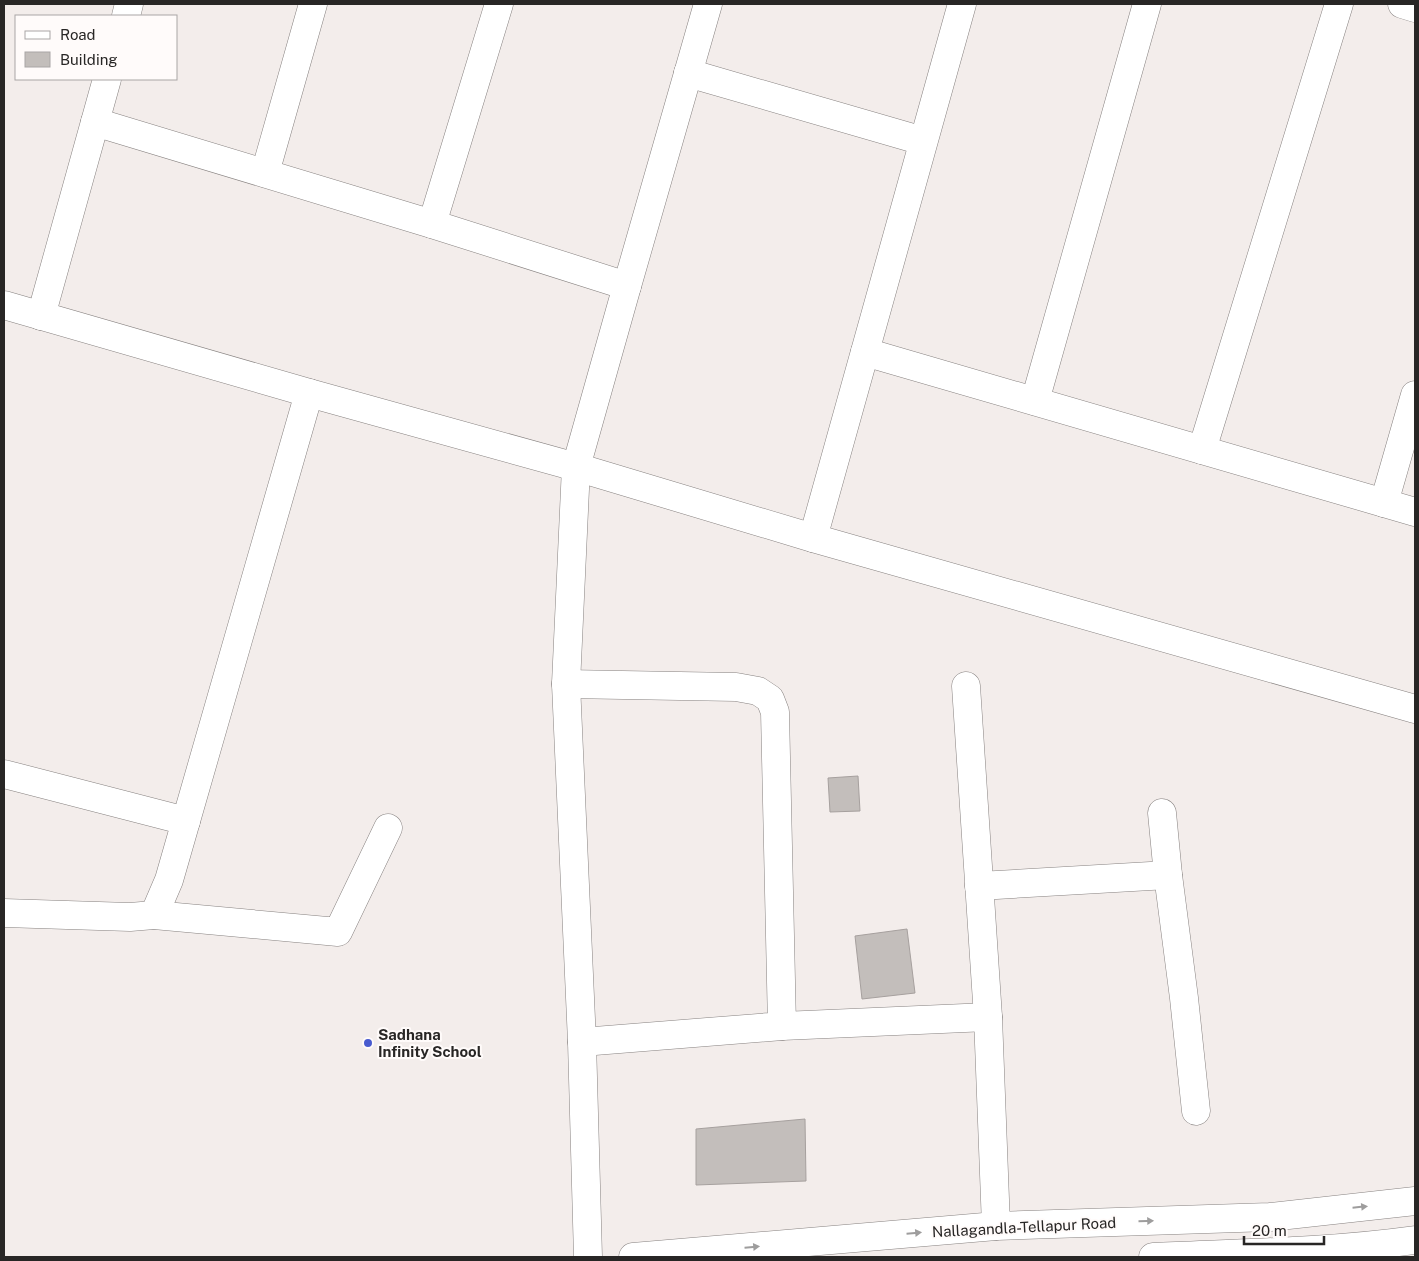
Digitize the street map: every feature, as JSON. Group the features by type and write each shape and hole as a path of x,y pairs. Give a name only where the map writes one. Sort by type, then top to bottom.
{"street":[{"path":"265,173 313,4"},
{"path":"432,224 499,4"},
{"path":"588,1257 582,1042 566,684 576,467 626,286 708,4"},
{"path":"813,538 962,4"},
{"path":"1036,401 1147,4"},
{"path":"1202,450 1339,4"},
{"path":"1402,4 1415,8"},
{"path":"688,73 923,141"},
{"path":"41,316 108,80"},
{"path":"95,122 432,224 626,286"},
{"path":"4,306 576,467 813,538 1415,709"},
{"path":"865,352 1415,512"},
{"path":"154,915 169,880 309,393"},
{"path":"1384,503 1415,395"},
{"path":"566,684 736,687 758,691 770,698 775,712 782,1026"},
{"path":"966,686 988,1016 996,1226"},
{"path":"4,774 186,821"},
{"path":"1162,813 1196,1112"},
{"path":"4,913 130,918 154,915 338,932 388,828"},
{"path":"979,886 1168,875"},
{"path":"582,1042 782,1026 988,1016"},
{"name":"Nallagandla-Tellapur Road","path":"633,1257 996,1226 1270,1217 1415,1201"},
{"path":"1220,1219 1220,1255"},
{"path":"1153,1257 1384,1251 1415,1240"}],"building":[{"path":"858,776 860,811 830,812 828,778"},
{"path":"907,929 915,993 862,999 855,936"},
{"path":"805,1119 806,1181 696,1185 696,1129"}],"place":[{"name":"Sadhana Infinity School","path":"368,1043"}]}
